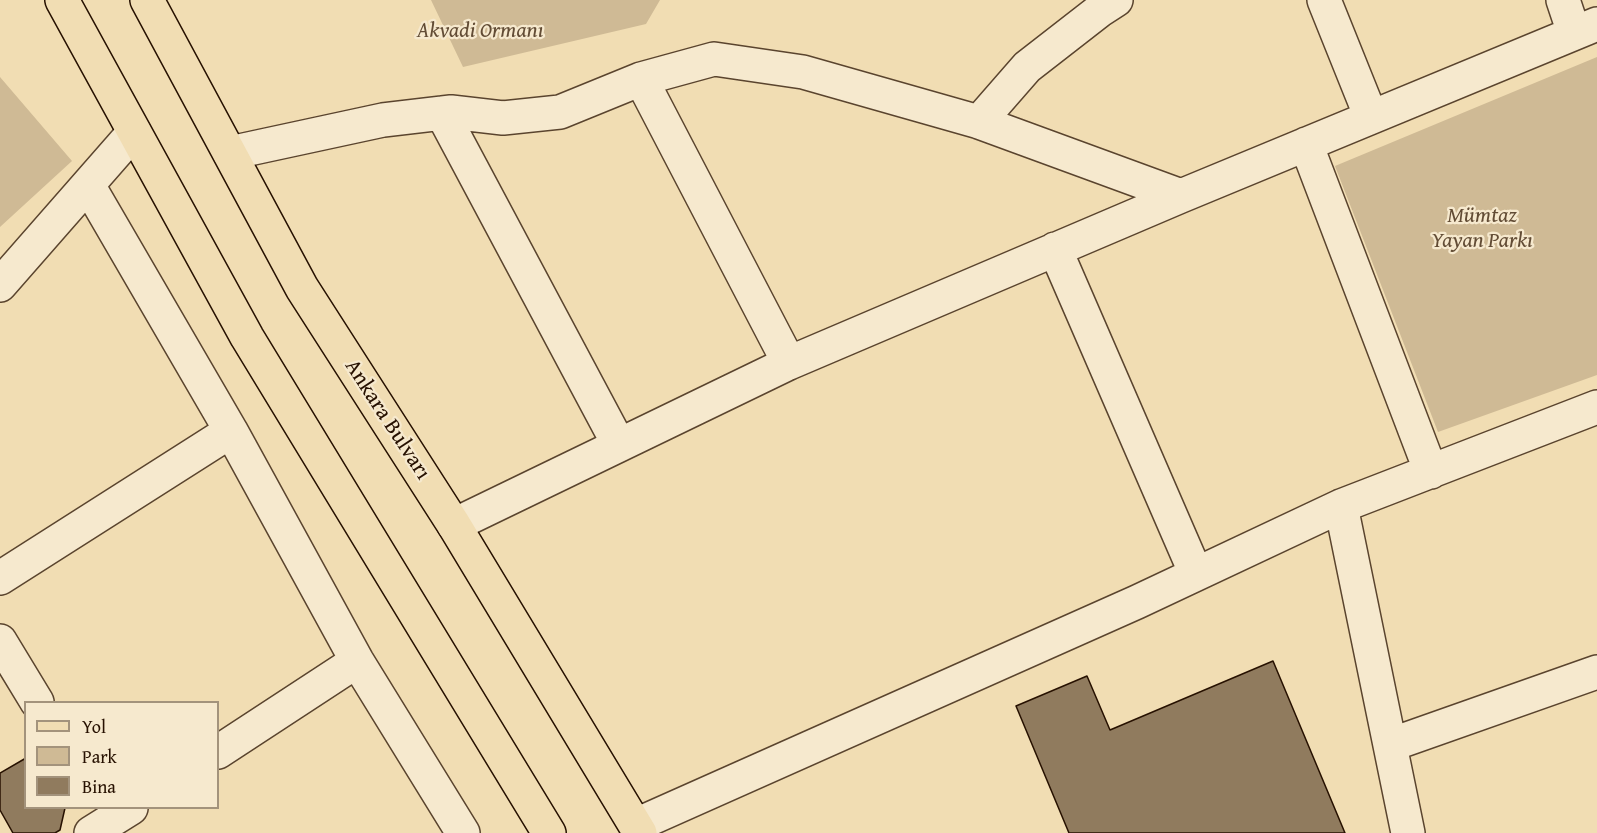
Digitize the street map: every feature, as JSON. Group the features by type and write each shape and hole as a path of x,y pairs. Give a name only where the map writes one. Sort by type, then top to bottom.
{"main road":[{"path":"62,0 247,337 549,833"},
{"name":"Ankara Bulvarı","path":"147,0 302,288 454,525 638,829"}],"street":[{"path":"979,122 1028,67 1098,11 1116,0"},
{"path":"1324,0 1371,117"},
{"path":"454,525 789,363 1181,196 1586,29 1563,0"},
{"path":"230,153 383,120 451,112 503,118 560,112 641,79 714,59 803,72 979,122 1181,196"},
{"path":"641,79 789,363"},
{"path":"442,113 619,445"},
{"path":"0,285 134,132"},
{"path":"1306,144 1431,472"},
{"path":"88,186 231,431 357,661 463,833"},
{"path":"1055,249 1196,574"},
{"path":"638,829 1341,506 1597,408"},
{"path":"0,578 231,431"},
{"path":"1341,506 1408,833"},
{"path":"0,641 36,701"},
{"path":"219,751 357,661"},
{"path":"1390,745 1597,672"}],"green space":[{"name":"Akvadi Ormanı","path":"431,0 660,0 646,24 463,67"},
{"name":"Mümtaz Yayan Parkı","path":"1597,57 1597,375 1438,432 1335,166"},
{"path":"0,77 72,161 0,227"}],"building":[{"path":"1273,661 1345,833 1069,833 1016,706 1087,676 1110,730"},
{"path":"24,759 24,809 65,809 60,830 55,833 13,833 0,810 0,773"}]}
